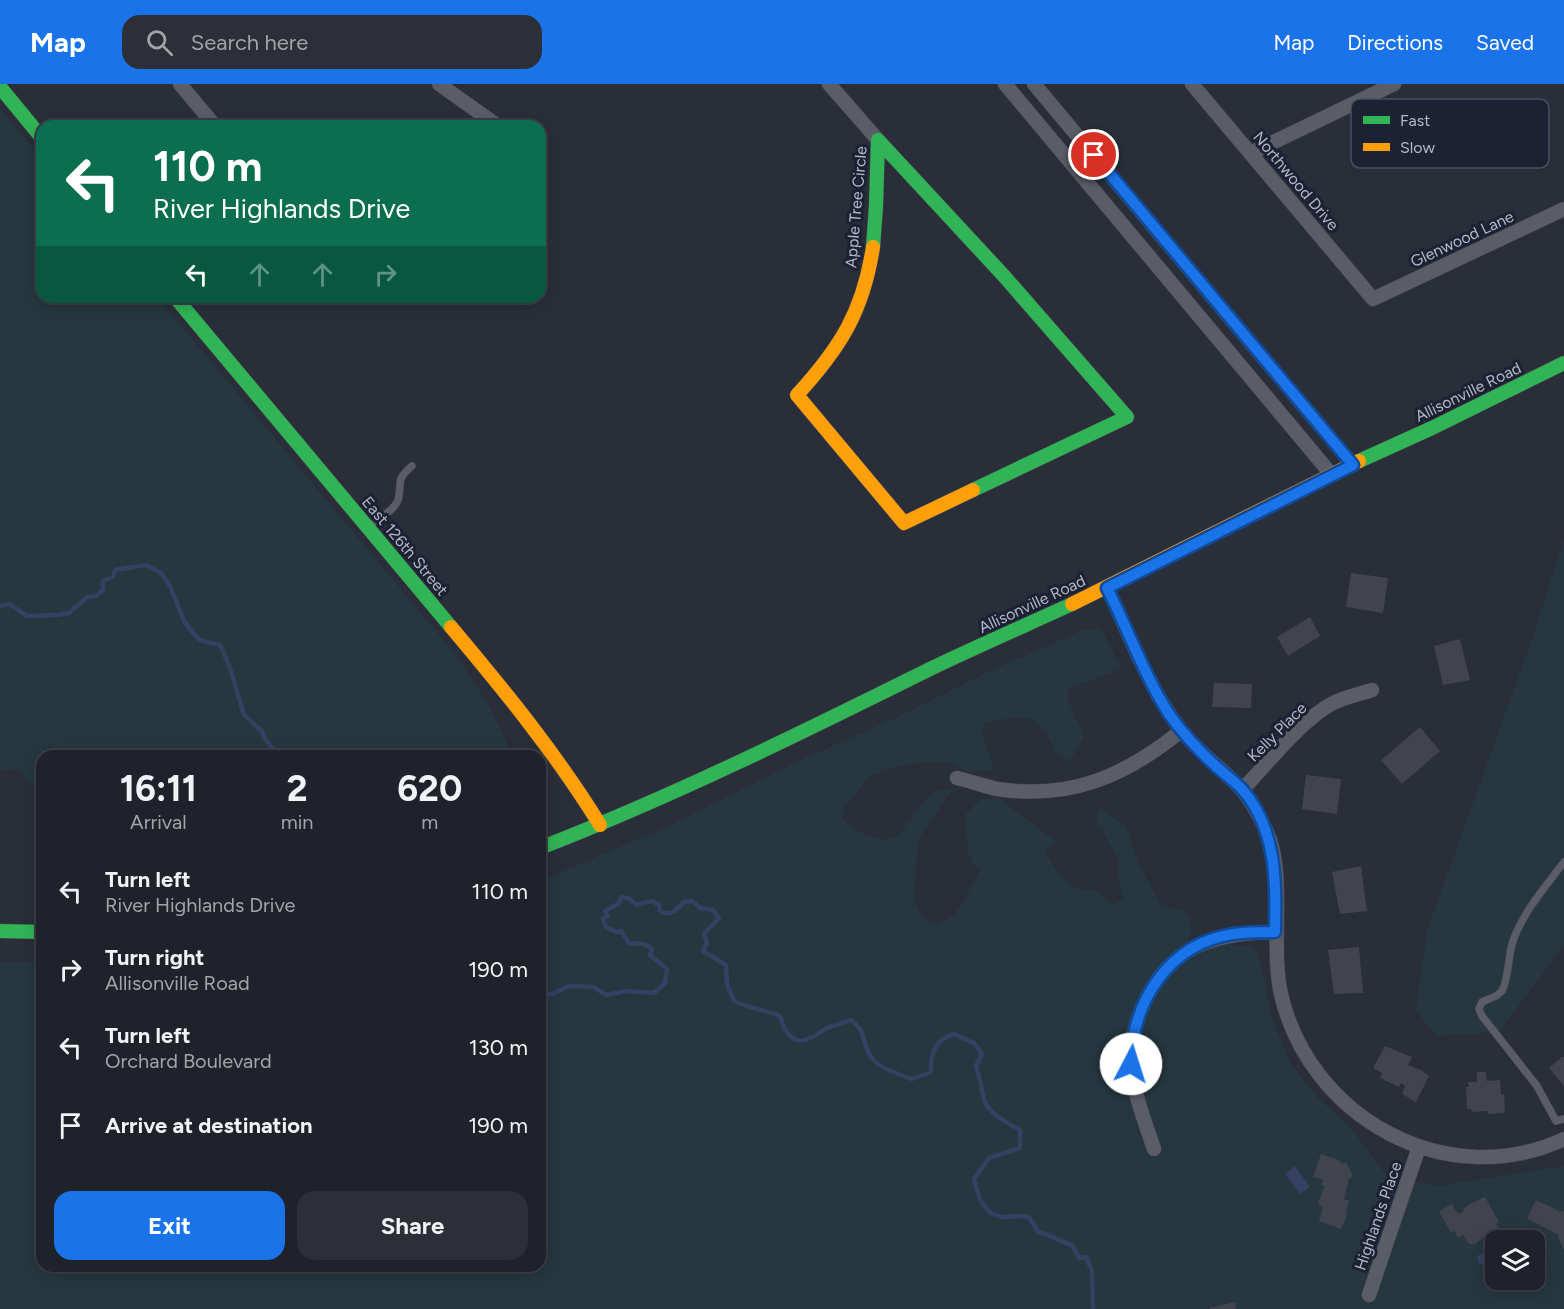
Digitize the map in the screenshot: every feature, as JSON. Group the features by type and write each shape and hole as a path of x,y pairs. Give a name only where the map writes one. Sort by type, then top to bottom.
{"main road":[{"path":"0,87 36,131"},
{"name":"Apple Tree Circle","path":"878,140 1004,276 1126,417 904,523 797,395 833,352 855,313 864,288 874,230 878,140"},
{"name":"East 126th Street","path":"180,303 509,696 581,794 600,825"},
{"name":"Allisonville Road","path":"546,846 600,825 703,779 933,668 1107,588 1331,474 1564,363"},
{"path":"0,931 36,932"}],"street":[{"path":"439,84 490,120"},
{"path":"829,84 878,140"},
{"path":"1005,84 1331,474"},
{"path":"1034,84 1353,465"},
{"name":"Northwood Drive","path":"1192,84 1373,299"},
{"path":"1363,99 1394,84"},
{"path":"189,87 211,120"},
{"path":"1251,153 1351,105"},
{"name":"Glenwood Lane","path":"1373,299 1564,209"},
{"path":"1107,588 1160,699 1195,746 1242,790 1268,834 1274,863 1275,932 1280,992 1290,1024 1306,1058 1337,1097 1353,1111 1391,1135 1419,1147 1487,1156 1522,1152 1564,1139"},
{"name":"Kelly Place","path":"1242,790 1295,734 1322,711 1334,703 1372,690"},
{"path":"957,778 995,788 1023,792 1077,787 1100,780 1140,762 1181,730"},
{"path":"1154,1149 1134,1086 1131,1064 1131,1042 1149,993 1161,975 1188,950 1232,934 1275,932"},
{"name":"Highlands Place","path":"1369,1295 1419,1147"}],"lane":[{"path":"368,527 395,504 398,499 398,483 412,466"},
{"path":"1564,862 1533,905 1514,939 1502,991 1482,1002 1479,1009 1496,1036 1537,1086 1556,1121 1564,1119"}],"shaded area":[{"path":"0,108 36,152 36,303 162,303 457,656 486,701 511,750 36,750 36,792 18,769 0,770"},
{"path":"1564,540 1564,945 1499,1032 1437,1036 1416,1011 1427,930 1527,653"},
{"path":"1101,628 1122,669 1069,688 1068,700 1084,736 1070,761 1055,753 1043,729 1029,719 1021,717 985,723 982,731 994,771 966,772 952,763 928,762 900,766 870,776 845,807 842,818 870,837 886,839 894,837 902,831 912,815 935,791 952,790 918,840 914,899 923,918 936,924 953,916 981,868 973,865 968,851 965,815 980,800 997,797 1057,842 1045,851 1056,871 1073,888 1097,891 1113,905 1123,899 1118,876 1119,860 1096,820 1100,808 1126,826 1138,862 1161,906 1181,910 1189,915 1192,934 1187,940 1254,947 1262,968 1272,1019 1291,1064 1318,1098 1350,1127 1387,1176 1438,1186 1564,1166 1564,1309 0,1309 0,961 36,962 36,1272 546,1272 546,878 662,829 798,761 895,718 988,672 1081,631"}],"water":[{"path":"1295,1166 1310,1187 1300,1194 1285,1174"},
{"path":"1485,1252 1485,1265 1479,1264 1477,1256"}],"building":[{"path":"1351,573 1388,578 1383,613 1346,607"},
{"path":"1310,617 1320,636 1288,656 1277,637"},
{"path":"1460,639 1470,680 1443,685 1434,646"},
{"path":"1214,683 1252,684 1251,708 1212,707"},
{"path":"1420,727 1440,751 1402,784 1381,760"},
{"path":"1306,775 1341,779 1337,814 1302,809"},
{"path":"1361,866 1367,911 1340,914 1332,872"},
{"path":"1359,947 1363,993 1334,994 1328,950"},
{"path":"1385,1046 1412,1057 1408,1065 1429,1076 1416,1102 1402,1094 1405,1086 1401,1083 1399,1087 1380,1078 1382,1073 1373,1068"},
{"path":"1564,1057 1564,1086 1549,1068"},
{"path":"1477,1072 1486,1072 1487,1081 1500,1080 1501,1095 1504,1094 1505,1113 1488,1114 1488,1111 1472,1112 1471,1109 1467,1109 1466,1087 1469,1087 1468,1082 1477,1082"},
{"path":"1321,1154 1339,1160 1342,1164 1346,1162 1353,1176 1349,1179 1344,1199 1349,1201 1347,1215 1341,1229 1319,1221 1323,1207 1318,1202 1325,1186 1321,1185 1323,1180 1313,1177"},
{"path":"1485,1197 1499,1222 1496,1224 1499,1230 1485,1230 1485,1236 1475,1244 1469,1244 1463,1235 1458,1238 1454,1230 1451,1233 1439,1211 1452,1204 1458,1214 1468,1205"},
{"path":"1536,1200 1561,1212 1564,1211 1564,1250 1557,1234 1527,1219"},
{"path":"1235,1302 1236,1309 1210,1309 1210,1308"}],"waterway":[{"path":"0,606 9,604 27,616 69,613 87,597 96,596 103,590 103,581 113,577 115,570 146,565 161,573 170,586 184,621 199,640 220,645 229,665 244,715 262,731 274,750"},
{"path":"546,995 569,986 593,987 607,995 625,991 654,993 665,983 667,969 650,955 652,949 644,944 629,943 621,931 616,932 606,927 603,919 608,916 605,911 618,904 622,897 630,899 636,905 652,901 659,905 660,911 667,913 673,912 684,902 692,901 700,908 713,910 719,918 704,934 707,943 703,951 726,965 727,984 734,1001 780,1016 784,1027 794,1039 804,1040 827,1028 851,1020 860,1029 871,1057 878,1064 912,1079 931,1072 935,1048 948,1036 954,1034 974,1043 982,1054 976,1066 986,1104 997,1116 1020,1130 1020,1148 989,1158 974,1179 980,1198 991,1213 1005,1217 1029,1217 1038,1232 1072,1245 1079,1258 1086,1257 1092,1271 1093,1309"}],"traffic: fast":[{"path":"0,87 36,131"},
{"path":"878,140 1004,276 1127,417 973,490"},
{"path":"873,247 878,140"},
{"path":"180,303 451,627"},
{"path":"1359,461 1564,363"},
{"path":"546,846 689,785 949,660 1072,604"},
{"path":"0,931 36,932"}],"traffic: slow":[{"path":"873,247 863,291 847,328 826,361 797,395 904,523 973,490"},
{"path":"1072,604 1359,461"},
{"path":"451,627 548,748 600,825"}],"route":[{"path":"1094,155 1353,465 1107,588 1150,680 1169,714 1195,746 1242,790 1251,802 1268,834 1274,863 1275,932 1232,934 1220,937 1188,950 1173,963 1161,975 1149,993 1137,1021 1131,1042 1131,1064"}]}
